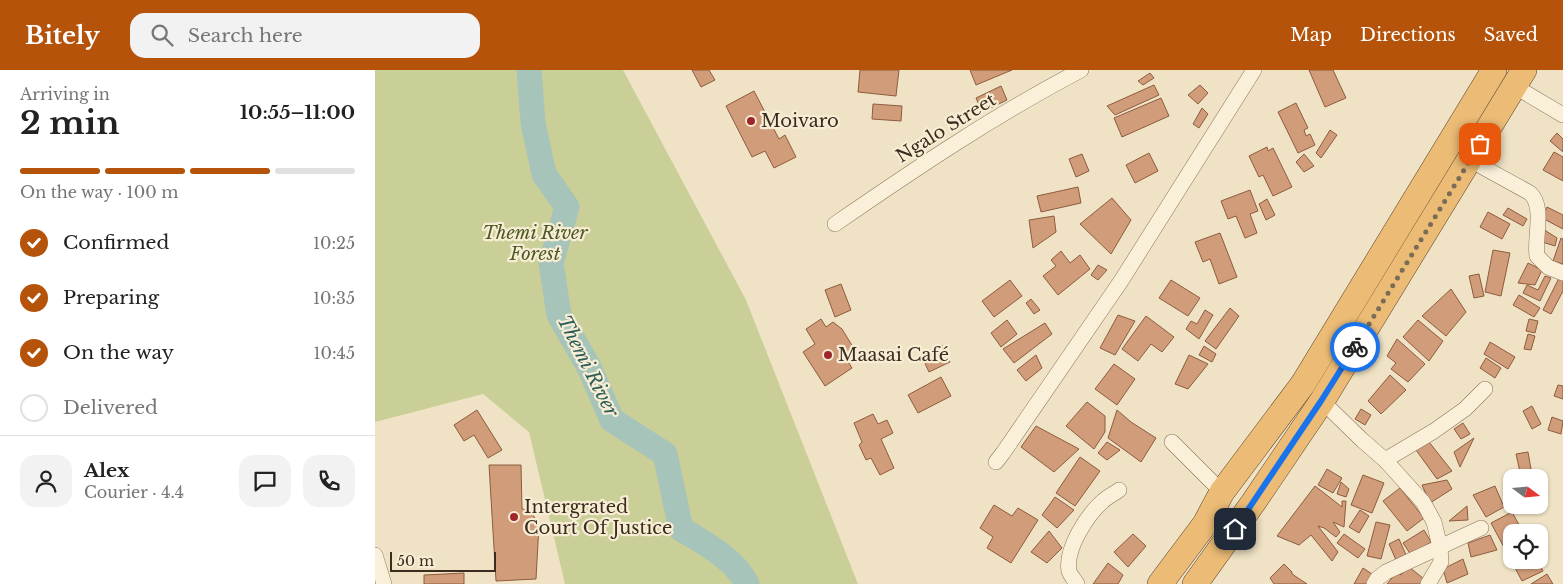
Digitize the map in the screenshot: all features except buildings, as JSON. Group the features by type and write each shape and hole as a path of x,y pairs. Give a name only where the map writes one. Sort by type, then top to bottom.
{"highway":[{"path":"1160,584 1205,524 1222,492 1303,384 1494,70"},
{"path":"1195,584 1253,503 1321,401 1519,78"}],"street":[{"name":"Ngalo Street","path":"835,224 952,145 1081,70"},
{"path":"996,462 1121,281 1254,70"},
{"path":"1519,78 1563,115"},
{"path":"1470,160 1534,197 1538,216 1537,256 1549,268 1563,273"},
{"path":"1385,460 1434,431 1465,409 1485,389"},
{"path":"1321,401 1385,460 1423,502 1434,522 1440,546 1441,562 1428,584"},
{"path":"1172,442 1222,492"},
{"path":"1077,584 1069,572 1069,555 1075,540 1103,500 1119,490"},
{"path":"1374,584 1386,572 1481,528"},
{"path":"375,555 384,584"}],"green space":[{"name":"Themi River Forest","path":"375,70 623,70 746,300 858,584 565,584 529,432 483,394 375,422"}],"waterway":[{"name":"Themi River","path":"529,70 533,123 544,174 567,207 551,263 559,315 589,367 612,420 665,454 681,529 727,559 742,575 747,584"}],"way so far":[{"path":"1355,347 1480,144"}],"place":[{"name":"Moivaro","path":"751,121"},
{"name":"Maasai Café","path":"828,355"},
{"name":"Intergrated Court Of Justice","path":"514,517"}],"route":[{"path":"1235,529 1355,347"}]}
